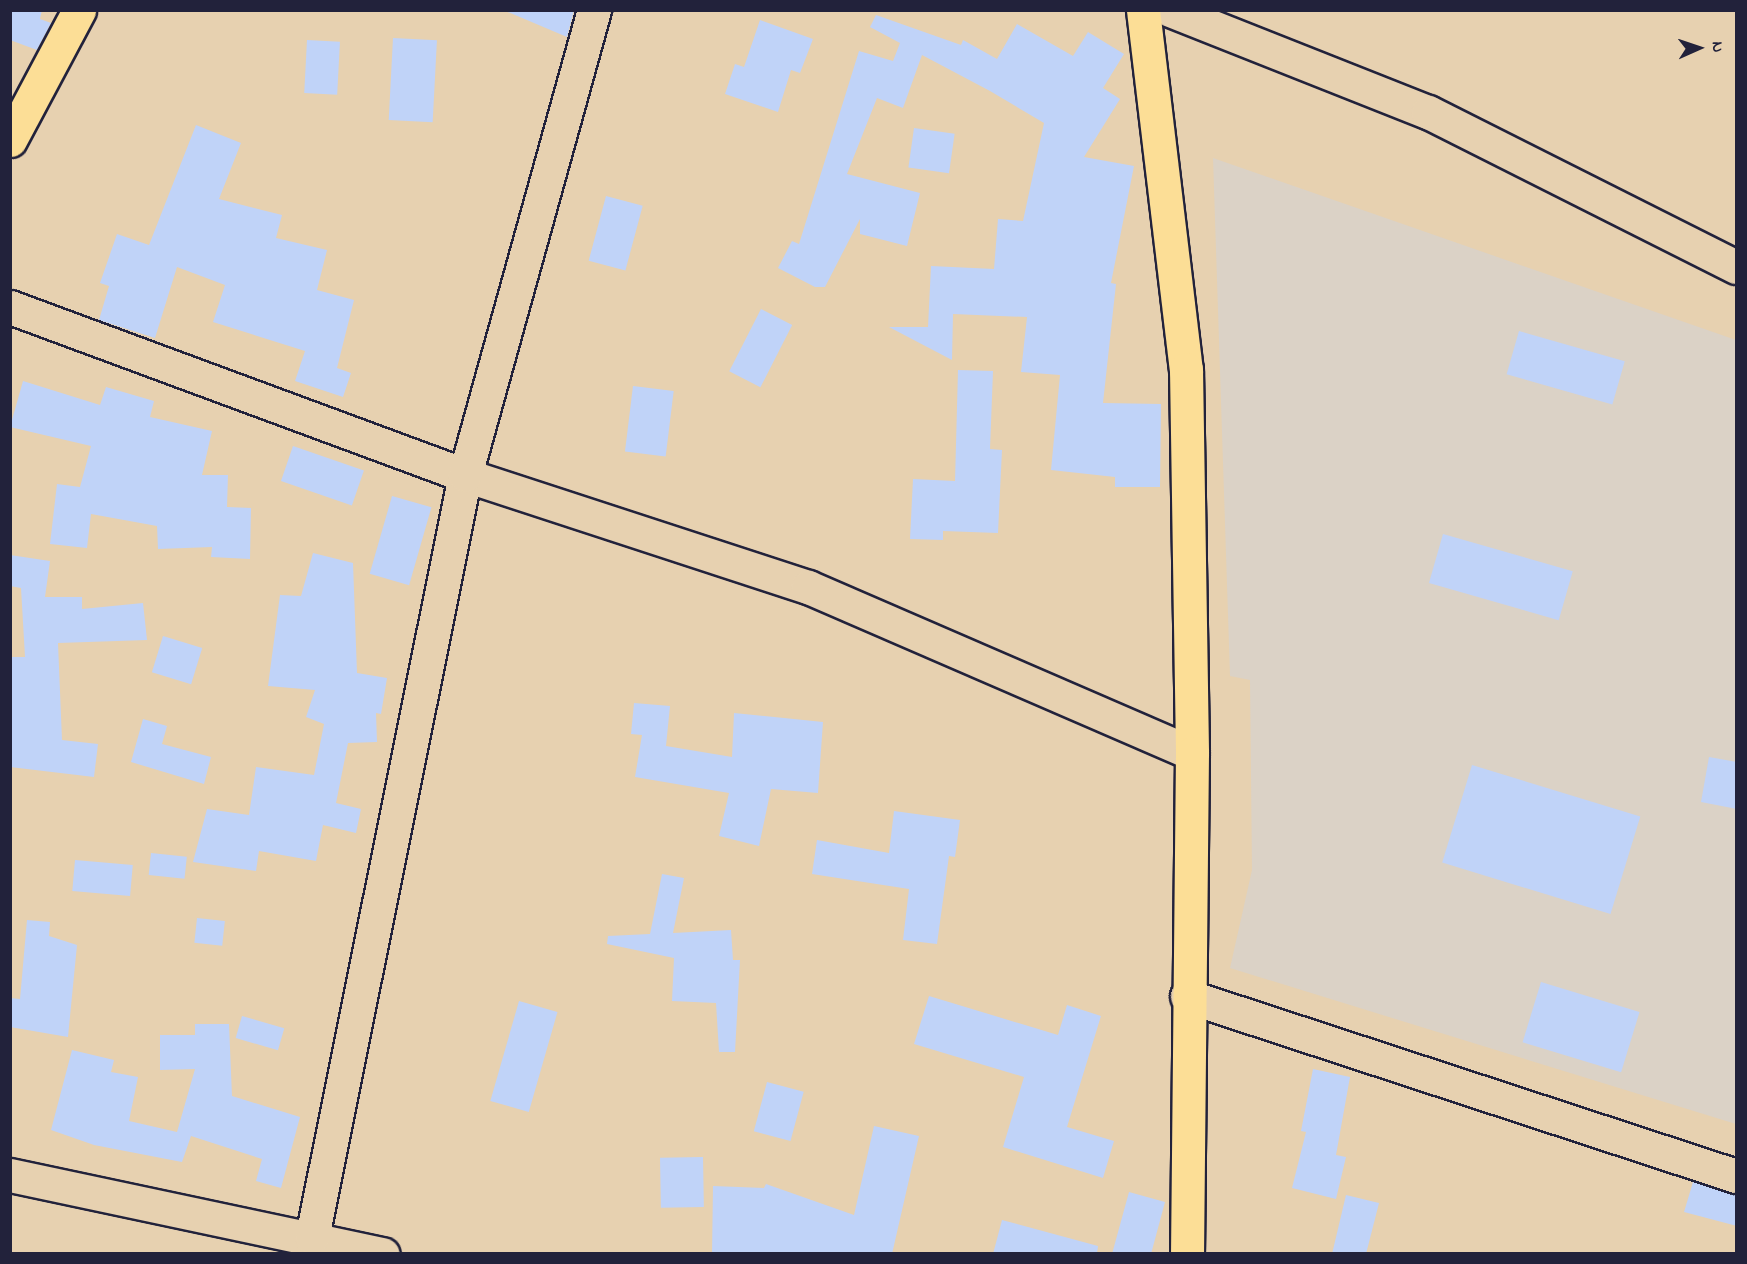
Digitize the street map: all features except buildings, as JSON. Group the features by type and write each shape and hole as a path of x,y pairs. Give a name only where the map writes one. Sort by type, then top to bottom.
{"main road":[{"path":"10,140 79,10"},
{"path":"1143,10 1186,369 1192,753 1187,996 1187,1254"}],"street":[{"path":"312,1237 465,475 594,10"},
{"path":"1170,10 1428,112 1737,267"},
{"path":"10,307 465,475 808,587 1192,753"},
{"path":"1187,996 1737,1176"},
{"path":"10,1175 312,1237 383,1254"}],"shaded area":[{"path":"1213,158 1736,340 1736,1124 1230,968 1252,870 1250,680 1230,676"}]}
